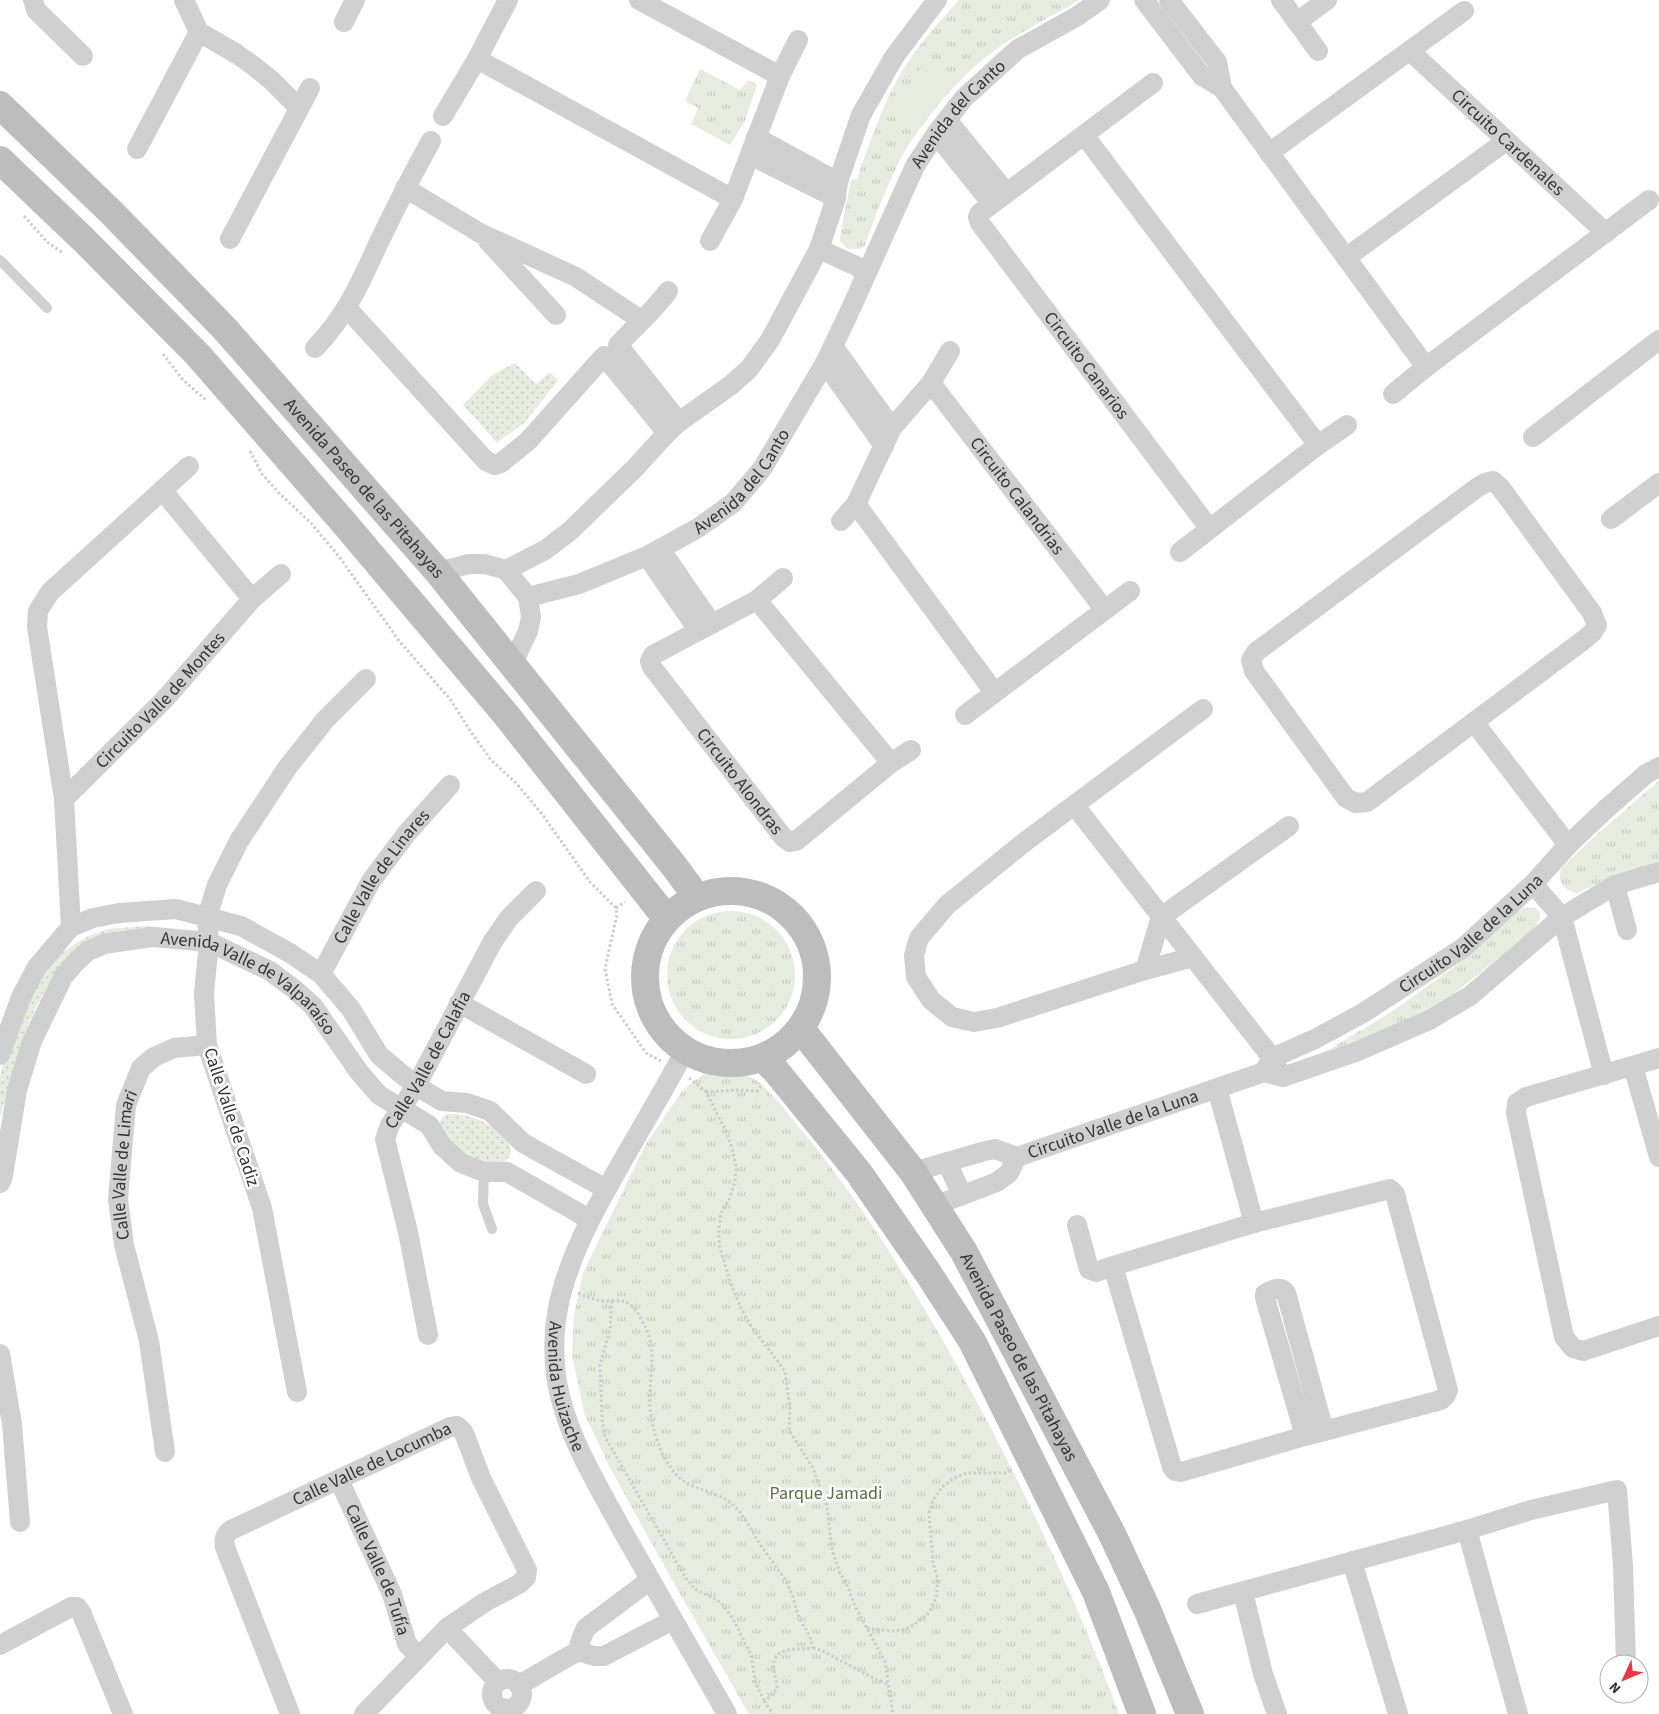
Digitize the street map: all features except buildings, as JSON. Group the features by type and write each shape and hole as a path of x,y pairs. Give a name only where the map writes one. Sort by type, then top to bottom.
{"street":[{"path":"33,0 36,10 83,56"},
{"path":"184,0 199,32 255,67 299,108"},
{"path":"344,22 355,0"},
{"path":"443,116 477,59 508,0"},
{"path":"639,0 780,76"},
{"path":"506,570 545,550 570,531 635,468 673,427 748,369 770,340 818,249 861,116 894,57 937,0"},
{"name":"Avenida del Canto","path":"528,597 579,584 654,552 698,528 733,503 762,469 829,354 915,166 942,127 964,98 1018,49 1076,17 1100,0"},
{"path":"1144,0 1202,76 1222,88 1426,367"},
{"path":"1169,0 1217,62 1222,88"},
{"path":"1281,0 1318,51"},
{"path":"1297,22 1327,0"},
{"path":"1269,153 1464,11"},
{"path":"137,149 199,32"},
{"path":"710,241 733,200 780,76 798,40"},
{"name":"Circuito Cardenales","path":"1410,51 1606,233"},
{"path":"477,59 733,200"},
{"name":"Circuito Canarios","path":"1153,83 999,198 980,213 978,218 1209,528"},
{"path":"230,239 310,88"},
{"name":"Avenida Paseo de las Pitahayas","path":"0,105 112,212 225,329 438,572 698,898"},
{"path":"942,127 999,198"},
{"path":"1084,135 1318,445"},
{"path":"315,348 331,332 347,308 405,188 431,140"},
{"path":"1347,257 1506,141"},
{"path":"753,146 837,190"},
{"path":"3,169 74,246 198,355 345,524 507,716 667,919"},
{"path":"405,188 480,233 576,277 642,320"},
{"path":"1393,394 1426,367 1649,200"},
{"path":"74,246 112,212"},
{"path":"480,233 556,315"},
{"path":"818,249 867,271"},
{"path":"668,291 618,345 673,427"},
{"path":"347,308 486,462 501,463 528,441 604,356 673,427"},
{"path":"1533,437 1659,340"},
{"path":"841,521 856,504 888,437 931,383 950,351"},
{"path":"829,354 888,437"},
{"name":"Circuito Calandrias","path":"931,383 1104,609"},
{"path":"1180,552 1318,445 1347,425"},
{"path":"71,927 64,799 37,627 38,611 50,592 188,466"},
{"path":"1493,481 1512,502 1592,613 1597,625 1592,633 1474,722 1367,802 1356,803 1346,798 1254,671 1251,660 1256,652 1478,487 1493,481"},
{"path":"1611,519 1659,483"},
{"path":"162,490 252,600"},
{"path":"856,504 994,692"},
{"path":"654,552 705,627"},
{"path":"438,572 469,564 485,564 506,570 528,597 531,617 528,631 512,664"},
{"name":"Circuito Valle de Montes","path":"64,799 164,700 252,600 281,574"},
{"name":"Circuito Alondras","path":"783,578 757,600 653,654 650,661 652,667 783,837 790,842 796,841 891,763 911,750"},
{"path":"964,714 1130,591"},
{"path":"757,600 891,763"},
{"name":"Calle Valle de Cadiz","path":"297,1392 262,1208 207,1045 204,992 210,942 206,917 217,886 239,841 287,768 325,720 366,679"},
{"path":"1193,958 1144,970 997,1018 974,1022 952,1017 931,1000 916,977 914,955 919,938 947,905 1026,841 1203,709"},
{"path":"1474,722 1568,845"},
{"name":"Circuito Valle de la Luna","path":"1273,1069 1315,1039 1363,1013 1463,948 1533,884 1568,845 1619,797 1646,774 1659,767"},
{"name":"Calle Valle de Linares","path":"321,974 371,880 407,833 450,785"},
{"path":"1075,806 1193,958 1273,1069"},
{"path":"1144,970 1161,917 1289,826"},
{"name":"Circuito Valle de la Luna","path":"913,1172 995,1149 1017,1156 1273,1069 1358,1051 1429,1020 1470,996 1562,917 1615,885 1659,872"},
{"path":"1533,884 1562,917 1604,1075"},
{"path":"1615,885 1627,930"},
{"name":"Calle Valle de Calafia","path":"428,1335 408,1232 385,1139 390,1125 416,1086 493,941 509,918 536,890"},
{"path":"724,891 752,894 778,905 799,924 812,948 818,976 814,1004 801,1028 770,1064 718,1063 696,1056 681,1059 676,1044 659,1025 648,1001 644,975 649,949 667,919 677,909 698,898 724,891"},
{"name":"Avenida Valle de Valparaíso","path":"0,1055 21,997 37,967 71,927 93,918 119,913 176,909 241,926 290,952 321,974 351,1009 379,1055 416,1086 442,1101 467,1103 490,1111 523,1143 606,1189"},
{"name":"Avenida Valle de Valparaíso","path":"0,1184 3,1176 17,1090 32,1041 63,977 74,963 88,951 104,944 152,937 210,942 270,970 313,1006 364,1078 379,1095 429,1125 442,1146 461,1162 484,1172 507,1172 590,1219"},
{"path":"459,1003 586,1074"},
{"name":"Avenida Paseo de las Pitahayas","path":"801,1028 913,1172 964,1252 1113,1536 1147,1609 1190,1714"},
{"name":"Calle Valle de Limari","path":"165,1452 150,1341 124,1245 118,1199 126,1105 141,1068 154,1057 174,1048 207,1045"},
{"path":"1659,1058 1526,1097 1517,1103 1516,1113 1564,1337 1573,1348 1584,1351 1659,1326"},
{"name":"Avenida Huizache","path":"681,1059 606,1189 573,1257 556,1321 556,1369 560,1395 568,1424 581,1454 650,1580 727,1714"},
{"name":"Avenida Paseo de las Pitahayas","path":"770,1064 859,1173 972,1341 1096,1592 1142,1714"},
{"path":"1633,1066 1659,1157"},
{"path":"1217,1088 1254,1223"},
{"path":"429,1125 442,1101"},
{"path":"507,1172 523,1143"},
{"name":"Circuito Valle de la Luna","path":"934,1206 998,1182 1009,1173 1017,1156"},
{"path":"947,1162 962,1195"},
{"path":"1077,1225 1089,1270 1096,1272 1113,1266 1254,1223 1390,1189 1395,1194 1448,1390 1441,1400 1181,1472 1175,1471 1172,1467 1113,1266"},
{"path":"928,1273 964,1252"},
{"path":"1279,1288 1286,1294 1314,1434 1265,1298 1265,1294 1279,1288"},
{"path":"0,1354 12,1424 20,1522"},
{"name":"Calle Valle de Locumba","path":"290,1714 225,1547 224,1539 231,1530 450,1427 457,1426 464,1433 481,1478 527,1570 526,1577 519,1584 485,1602 447,1628 364,1714"},
{"name":"Calle Valle de Tufía","path":"339,1480 392,1594 407,1644 419,1656"},
{"path":"1197,1604 1467,1530 1531,1510 1617,1490 1623,1566 1626,1654"},
{"path":"1467,1530 1518,1714"},
{"path":"1352,1561 1398,1714"},
{"path":"519,1685 578,1651 586,1628 650,1580"},
{"path":"1243,1592 1263,1674 1277,1714"},
{"path":"0,1645 71,1607 77,1607 81,1612 123,1714"},
{"path":"578,1651 594,1656 604,1656 673,1620"},
{"path":"447,1628 498,1682"},
{"path":"509,1680 519,1685 522,1696 516,1706 505,1709 491,1709 493,1692 498,1682 509,1680"}],"lane":[{"path":"0,260 47,308"},
{"path":"484,1172 483,1204 492,1228"}],"path":[{"path":"21,212 47,242 74,246"},
{"path":"158,348 183,380 210,404"},
{"path":"249,448 262,474 312,524 340,558 400,642 450,699 491,760 516,783 542,814 590,882 616,908 617,914 605,969 612,1004 646,1053 681,1059 706,1092 727,1133 736,1167 735,1181 729,1200 721,1213 719,1244 740,1306 751,1326 785,1371 790,1409 789,1430 813,1468 827,1506 832,1550 840,1573 866,1628 885,1662 894,1714"},
{"path":"706,1092 757,1091 770,1064"},
{"path":"564,1286 589,1298 625,1301 637,1311 646,1326 652,1342 650,1407 652,1423 661,1450 671,1468 680,1478 693,1487 710,1492 731,1503 747,1521 762,1547 779,1569 791,1592 800,1620 812,1638 813,1648"},
{"path":"612,1301 610,1329 600,1365 602,1419 605,1437 687,1580 695,1589 717,1600 734,1619 751,1655 756,1684 773,1714"},
{"path":"866,1628 891,1631 903,1630 914,1625 929,1612 936,1598 938,1580 932,1563 929,1513 933,1500 942,1487 954,1478 967,1473 1004,1473 1034,1466"},
{"path":"765,1702 777,1690 774,1662 782,1652 813,1648 821,1650 888,1684"}],"green space":[{"path":"959,0 1078,0 1000,47 981,61 941,101 918,131 900,160 881,202 865,245 860,249 848,249 840,241 840,237 851,180 857,179 880,116 903,70 923,41"},
{"path":"926,60 954,79 922,127 893,108"},
{"path":"700,69 740,90 749,80 757,85 745,121 730,145 691,124 698,108 685,101"},
{"path":"515,363 536,384 550,372 558,381 525,422 497,443 463,405 492,375"},
{"path":"1659,781 1659,862 1615,876 1577,893 1562,885 1560,873 1562,867"},
{"path":"1525,907 1538,910 1540,913 1540,917 1532,931 1452,995 1389,1029 1327,1051 1391,1012 1461,962 1514,913"},
{"path":"731,911 744,912 756,916 776,930 790,950 794,962 794,988 790,1000 776,1020 756,1034 744,1038 731,1039 718,1038 706,1034 686,1020 672,1000 668,988 667,975 668,962 672,950 686,930 706,916 718,912"},
{"path":"146,926 178,929 144,935 52,978 23,1036 0,1118 0,1076 5,1057 37,982 60,954 84,938 108,929"},
{"name":"Parque Jamadi","path":"706,1072 748,1076 758,1081 825,1159 863,1212 950,1353 1020,1486 1042,1530 1082,1622 1119,1714 749,1714 609,1466 584,1413 572,1354 574,1316 583,1273 646,1144 683,1090"},
{"path":"446,1114 463,1115 478,1119 499,1132 510,1147 511,1151 508,1159 502,1162 484,1162 457,1149 450,1143 439,1125 441,1119"}]}
